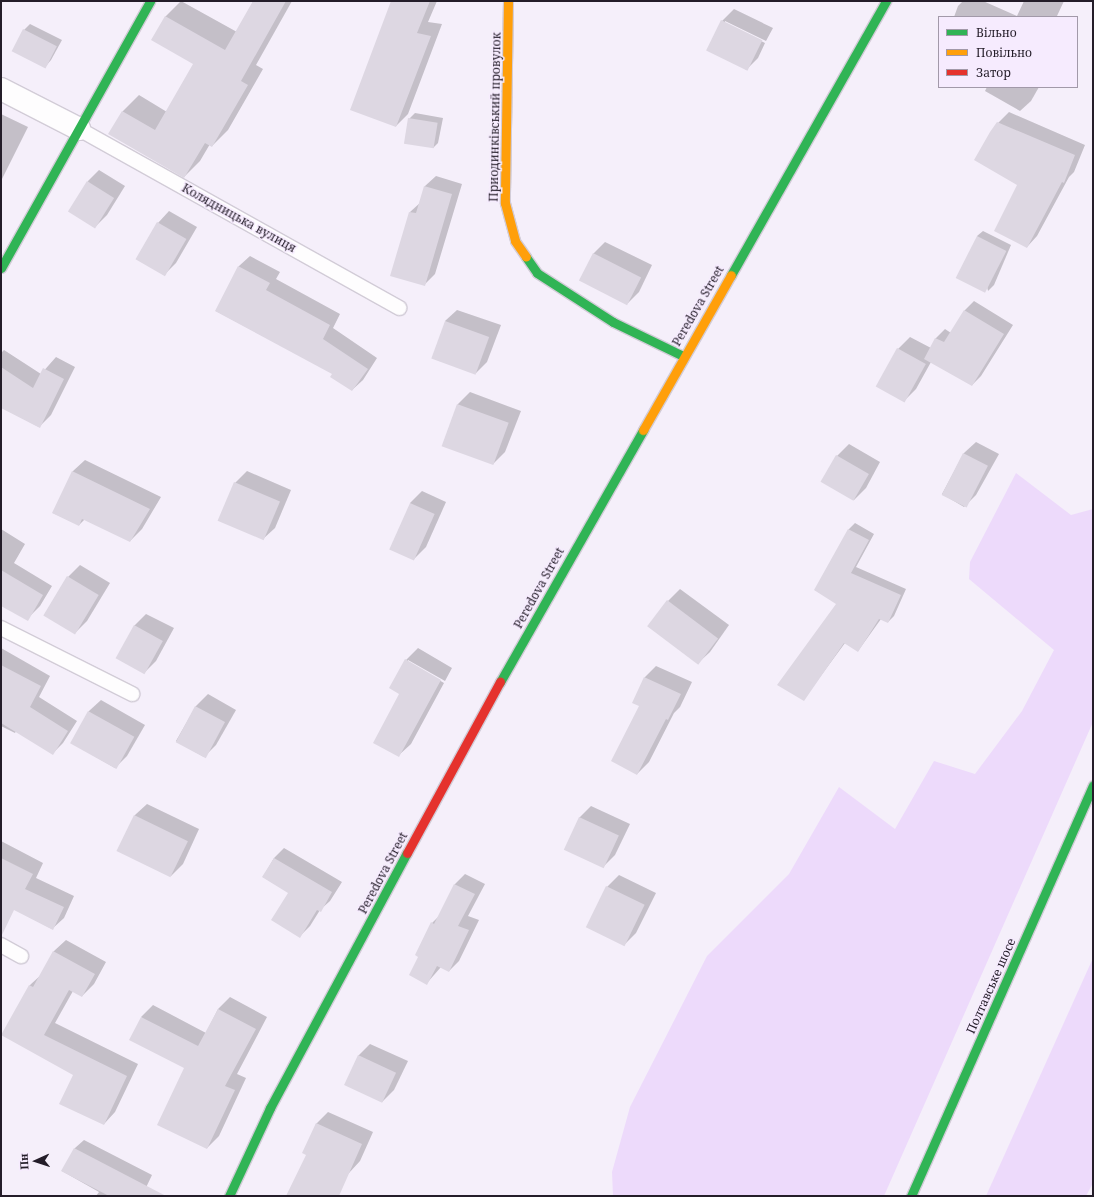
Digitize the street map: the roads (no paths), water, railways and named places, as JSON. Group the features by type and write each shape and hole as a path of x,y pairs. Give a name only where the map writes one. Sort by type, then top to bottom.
{"street":[{"path":"1,268 80,129 150,1"},
{"name":"Приодинківський провулок","path":"508,1 505,203 515,241 537,273 613,322 683,356"},
{"name":"Peredova Street","path":"229,1196 270,1108 482,714 683,356 886,1"},
{"name":"Колядницька вулиця","path":"1,89 80,129"},
{"name":"Полтавське шосе","path":"911,1196 1093,785"}],"lane":[{"name":"Колядницька вулиця","path":"80,129 399,308"},
{"path":"1,628 132,694"},
{"path":"1,945 21,956"}]}
